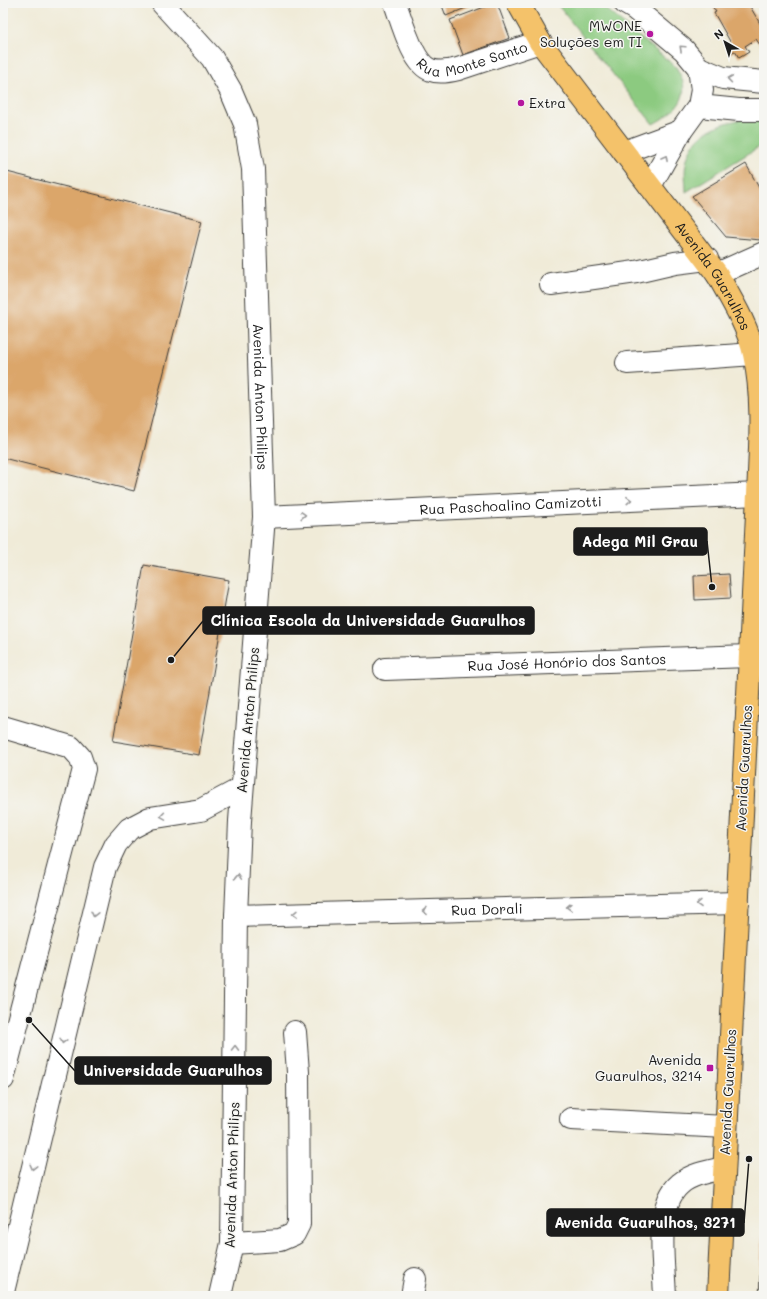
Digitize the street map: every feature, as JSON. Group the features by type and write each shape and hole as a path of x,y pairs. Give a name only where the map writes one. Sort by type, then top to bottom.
{"main road":[{"name":"Avenida Guarulhos","path":"518,3 540,42 712,266 739,315 754,354 762,444 749,656 718,1296"}],"street":[{"name":"Avenida Anton Philips","path":"162,3 212,58 231,91 245,124 253,169 264,517 240,822 236,916 232,1243 220,1296"},
{"name":"Rua Monte Santo","path":"395,3 413,50 420,61 430,70 445,72 458,69 540,42"},
{"path":"625,3 635,9 684,50 698,68 702,90 699,106 681,131 650,186"},
{"path":"698,68 723,78 764,82"},
{"path":"699,106 764,110"},
{"path":"624,152 681,131"},
{"path":"551,284 636,272 675,263 712,266 764,253"},
{"path":"627,363 754,354"},
{"name":"Rua Paschoalino Camizotti","path":"264,517 758,494"},
{"name":"Rua José Honório dos Santos","path":"385,669 749,656"},
{"path":"3,727 72,747 80,757 84,769 3,1079"},
{"path":"3,1292 105,867 116,844 129,829 150,818 201,810 242,788"},
{"path":"201,810 240,822"},
{"name":"Rua Dorali","path":"236,916 738,903"},
{"path":"232,1243 280,1240 294,1234 299,1224 298,1072 295,1032"},
{"path":"571,1119 726,1127"},
{"path":"665,1296 662,1227 669,1199 680,1184 699,1174 724,1168"}],"green space":[{"path":"556,3 598,3 676,67 684,86 681,101 676,108 670,114 653,124"},
{"path":"745,119 764,120 764,144 686,192 685,167 689,153 694,144 707,131 725,123"}],"building":[{"path":"441,3 478,3 446,16"},
{"path":"497,3 510,38 463,55 450,20"},
{"path":"710,3 748,3 762,27 764,26 764,43 760,45 756,39 745,46 749,52 739,58 735,51 731,53 728,47 732,45"},
{"path":"746,164 764,197 764,237 761,240 726,237 692,196"},
{"path":"3,171 202,221 134,491 3,458"},
{"path":"144,565 229,580 199,755 113,741"},
{"path":"729,574 731,598 695,600 694,576"},
{"path":"763,1221 764,1296 759,1296"}],"place":[{"name":"MWONE Soluções em TI","path":"650,34"},
{"name":"Extra","path":"521,103"},
{"name":"Adega Mil Grau","path":"712,587"},
{"name":"Clínica Escola da Universidade Guarulhos","path":"171,660"},
{"name":"Universidade Guarulhos","path":"29,1020"},
{"name":"Avenida Guarulhos, 3214","path":"710,1068"},
{"name":"Avenida Guarulhos, 3271","path":"749,1159"}]}
